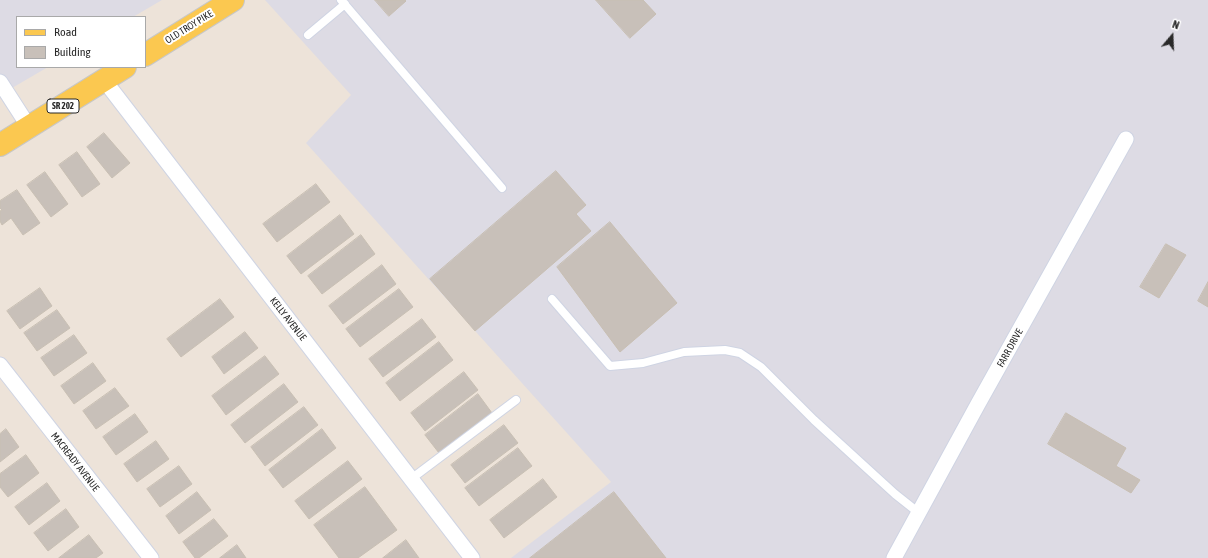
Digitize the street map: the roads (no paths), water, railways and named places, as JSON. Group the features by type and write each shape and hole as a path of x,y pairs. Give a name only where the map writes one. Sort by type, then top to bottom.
{"main road":[{"name":"OLD TROY PIKE","path":"146,54 233,0"},
{"name":"SR 202","path":"0,145 123,68"}],"street":[{"name":"KELLY AVENUE","path":"104,80 472,558"},
{"path":"0,82 29,127"},
{"name":"FARR DRIVE","path":"894,558 1126,138"},
{"name":"MACREADY AVENUE","path":"0,366 151,558"}],"lane":[{"path":"308,35 343,2 502,188"},
{"path":"552,299 610,366 643,363 684,352 725,350 740,353 761,367 814,420 895,494 919,513"},
{"path":"411,479 516,400"}]}
